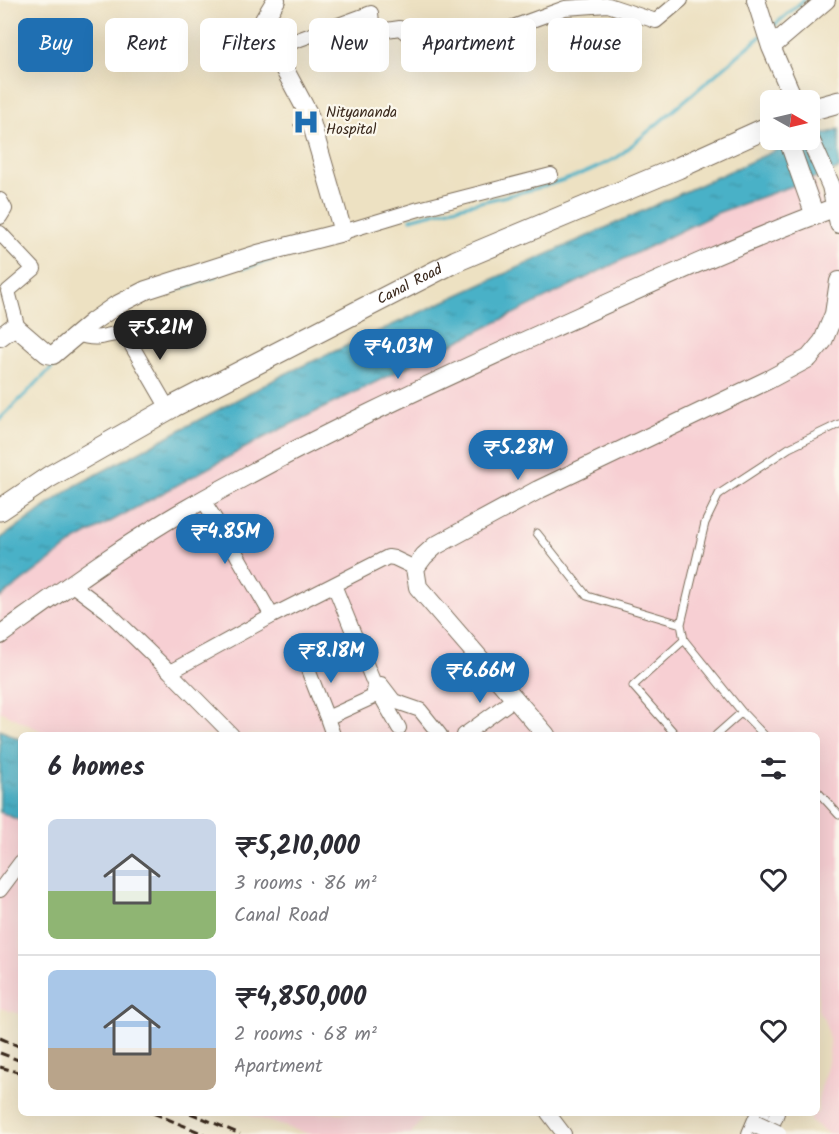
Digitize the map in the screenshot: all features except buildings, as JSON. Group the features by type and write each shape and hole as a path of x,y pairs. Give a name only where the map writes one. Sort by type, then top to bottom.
{"main road":[{"path":"265,18 276,0"},
{"path":"756,0 790,90"},
{"path":"769,38 826,0"},
{"path":"0,337 12,328 18,329 47,354 53,355 115,306 161,284 258,254 343,232 309,115 286,72"},
{"path":"820,107 839,102"},
{"name":"Canal Road","path":"0,510 49,477 169,410 456,261 678,168 760,131"},
{"path":"791,150 814,216"},
{"path":"0,635 71,584 203,500 340,427 640,289 814,216 838,214 831,186 815,150"},
{"path":"543,732 418,587 415,568 435,546 538,490 768,380 809,358 823,341 834,314 839,281"},
{"path":"759,1126 777,1134"}],"street":[{"path":"297,39 371,13 373,32 400,28 419,44 435,43 458,34 461,46 565,8 608,5 656,21 681,0"},
{"path":"343,232 419,209 551,175"},
{"path":"0,200 5,208 0,217"},
{"path":"0,233 34,269 8,291 18,329"},
{"path":"77,334 89,338 125,334 169,410"},
{"path":"203,500 272,616"},
{"path":"170,672 272,616 388,557 415,568"},
{"path":"71,584 107,611 229,732"},
{"path":"334,585 375,686 399,728"},
{"path":"305,662 332,732"},
{"path":"375,686 381,684 394,701 420,710 438,732"},
{"path":"327,718 373,697 375,686"},
{"path":"468,732 514,699"},
{"path":"0,890 18,866"},
{"path":"550,1116 564,1134"},
{"path":"759,1126 773,1116"}],"lane":[{"path":"761,732 742,712 684,640 681,624 705,523 719,494 789,448 839,424"},
{"path":"537,533 587,596 681,624"},
{"path":"673,732 633,686 684,640"},
{"path":"719,732 742,712"},
{"path":"820,794 839,815"}],"shaded area":[{"path":"814,178 833,236 839,236 839,1134 829,1134 810,1121 812,1116 820,1116 820,1092 830,1044 825,1021 820,1013 820,732 43,732 0,711 0,599 77,540 265,437 717,213"},
{"path":"0,812 18,820 18,1013 0,1008"},
{"path":"252,1116 424,1116 411,1134 309,1134"}],"water":[{"path":"839,129 839,169 717,213 265,437 77,540 0,598 0,539 75,486 287,373 774,151 820,150 820,135"},
{"path":"0,730 18,739 18,820 0,812"}],"waterway":[{"path":"771,28 804,0"},
{"path":"411,219 543,187 594,169 618,157 761,36"},
{"path":"244,268 272,260"},
{"path":"141,302 217,276"},
{"path":"0,419 59,361"}],"railway":[{"path":"0,1038 18,1046"},
{"path":"0,1053 18,1060"},
{"path":"0,1067 18,1072"},
{"path":"160,1116 204,1134"},
{"path":"197,1116 240,1134"}],"place":[{"name":"Nityananda Hospital","path":"306,122"}]}
